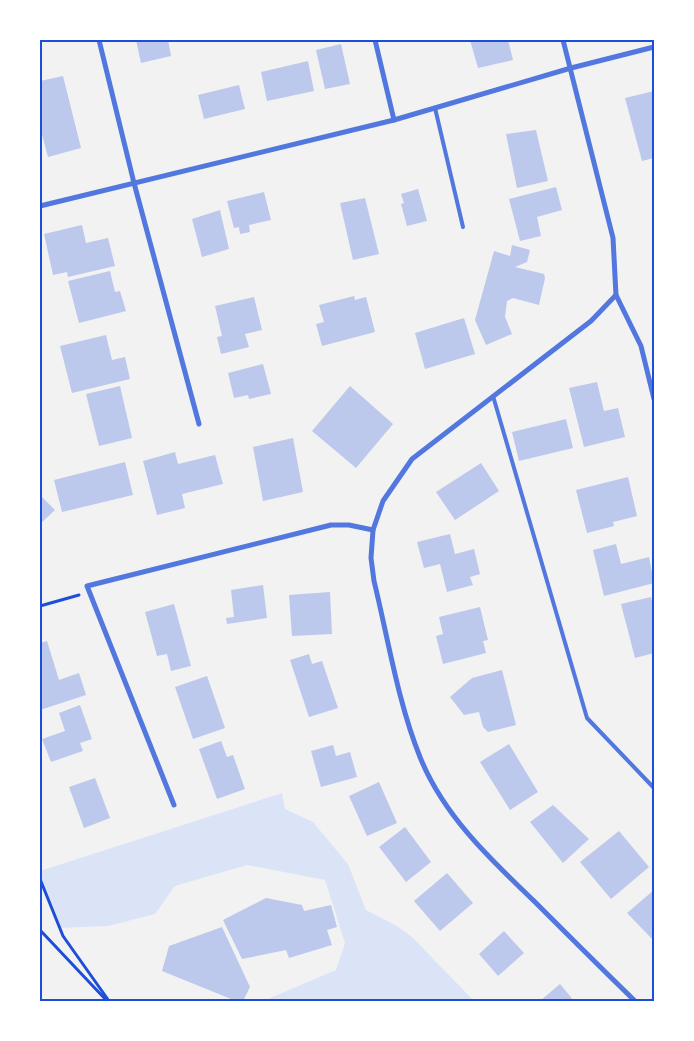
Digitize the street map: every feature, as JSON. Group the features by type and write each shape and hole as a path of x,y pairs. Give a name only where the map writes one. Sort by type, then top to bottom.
{"street":[{"path":"99,40 134,183 200,424"},
{"path":"375,40 394,120"},
{"path":"564,40 613,238 616,295 641,346 654,399"},
{"path":"40,206 394,120 570,68 654,47"},
{"path":"616,295 591,321 412,460 383,501 373,530 371,558 374,581 410,731 420,759 432,781 462,827 485,854 635,1001"},
{"path":"174,804 87,586 331,526 349,525 373,530"}],"lane":[{"path":"435,108 464,227"},
{"path":"493,396 588,718 654,788"}],"path":[{"path":"40,606 89,592"},
{"path":"40,879 63,936 108,1001"},
{"path":"40,930 108,1001"}],"shaded area":[{"path":"282,793 285,809 313,822 348,864 366,910 397,926 413,938 474,1001 263,1001 336,970 345,943 325,880 247,865 175,886 155,914 108,926 58,928 40,881 40,871"}],"building":[{"path":"136,40 168,40 171,56 141,63"},
{"path":"470,40 508,40 513,60 478,68"},
{"path":"341,44 350,84 325,89 316,50"},
{"path":"308,61 314,91 267,101 261,72"},
{"path":"63,76 81,148 48,157 40,127 40,81"},
{"path":"239,85 245,109 204,119 198,95"},
{"path":"654,91 654,158 642,161 625,98"},
{"path":"536,130 548,181 517,188 506,134"},
{"path":"556,187 562,210 537,217 541,236 520,241 509,199"},
{"path":"418,189 427,221 407,226 401,204 404,203 401,194"},
{"path":"264,192 271,220 249,225 250,232 240,234 239,227 234,228 227,201"},
{"path":"365,198 379,254 353,260 340,203"},
{"path":"220,210 229,249 202,257 192,219"},
{"path":"82,225 86,243 108,238 115,266 68,277 67,272 53,275 44,234"},
{"path":"512,245 530,250 527,262 515,267 544,274 545,278 539,305 513,298 507,301 505,317 512,334 486,345 475,320 494,251 510,256"},
{"path":"110,271 115,292 120,291 126,311 79,323 68,281"},
{"path":"354,296 355,300 366,297 375,332 322,346 316,324 324,322 319,305"},
{"path":"254,297 262,330 245,334 249,347 221,354 217,337 222,336 215,306"},
{"path":"464,318 475,354 425,369 415,333"},
{"path":"106,335 112,360 125,357 130,379 72,393 60,346"},
{"path":"263,364 271,394 249,399 248,395 234,398 228,373"},
{"path":"597,382 604,411 618,408 625,437 584,447 569,388"},
{"path":"120,386 132,438 99,446 86,394"},
{"path":"350,386 393,424 356,468 312,431"},
{"path":"566,419 573,448 519,461 512,432"},
{"path":"293,438 303,492 263,501 253,447"},
{"path":"175,452 178,464 215,455 223,484 182,494 185,508 157,515 143,461"},
{"path":"125,462 133,495 62,512 54,480"},
{"path":"481,463 499,491 455,520 436,492"},
{"path":"628,477 637,516 613,522 614,526 587,533 576,490"},
{"path":"40,495 55,510 40,524"},
{"path":"450,534 455,554 474,549 480,574 470,577 473,585 447,592 440,564 424,568 417,542"},
{"path":"616,544 621,564 649,557 654,583 604,596 593,550"},
{"path":"263,585 267,618 227,624 226,618 234,617 231,590"},
{"path":"330,592 332,634 292,636 289,595"},
{"path":"651,597 654,609 654,653 635,658 621,604"},
{"path":"174,604 191,666 171,671 167,654 157,656 145,612"},
{"path":"480,607 488,640 483,641 486,653 443,664 436,636 443,634 439,617"},
{"path":"47,641 59,680 79,673 86,695 40,710 40,643"},
{"path":"309,654 312,664 322,661 338,708 309,717 290,660"},
{"path":"502,670 516,725 488,732 483,727 479,712 464,715 450,697 472,678"},
{"path":"207,676 225,728 193,739 175,687"},
{"path":"80,705 92,739 80,743 83,751 51,762 42,739 65,731 59,713"},
{"path":"221,741 227,757 233,755 245,789 217,799 199,749"},
{"path":"509,744 538,792 510,810 480,762"},
{"path":"333,745 336,756 350,752 357,777 321,787 311,751"},
{"path":"95,778 110,818 84,828 69,787"},
{"path":"379,782 397,823 367,836 349,796"},
{"path":"553,805 589,839 563,863 530,822"},
{"path":"405,827 431,862 406,882 379,847"},
{"path":"619,831 649,867 611,899 580,862"},
{"path":"447,873 473,903 440,931 414,901"},
{"path":"654,890 654,941 627,913"},
{"path":"266,898 302,905 304,911 331,905 337,927 327,930 332,945 289,958 286,950 242,959 223,920"},
{"path":"222,927 250,987 243,1001 236,1001 162,971 169,946"},
{"path":"504,931 524,953 498,976 479,954"},
{"path":"560,984 574,1001 540,1001"}]}
